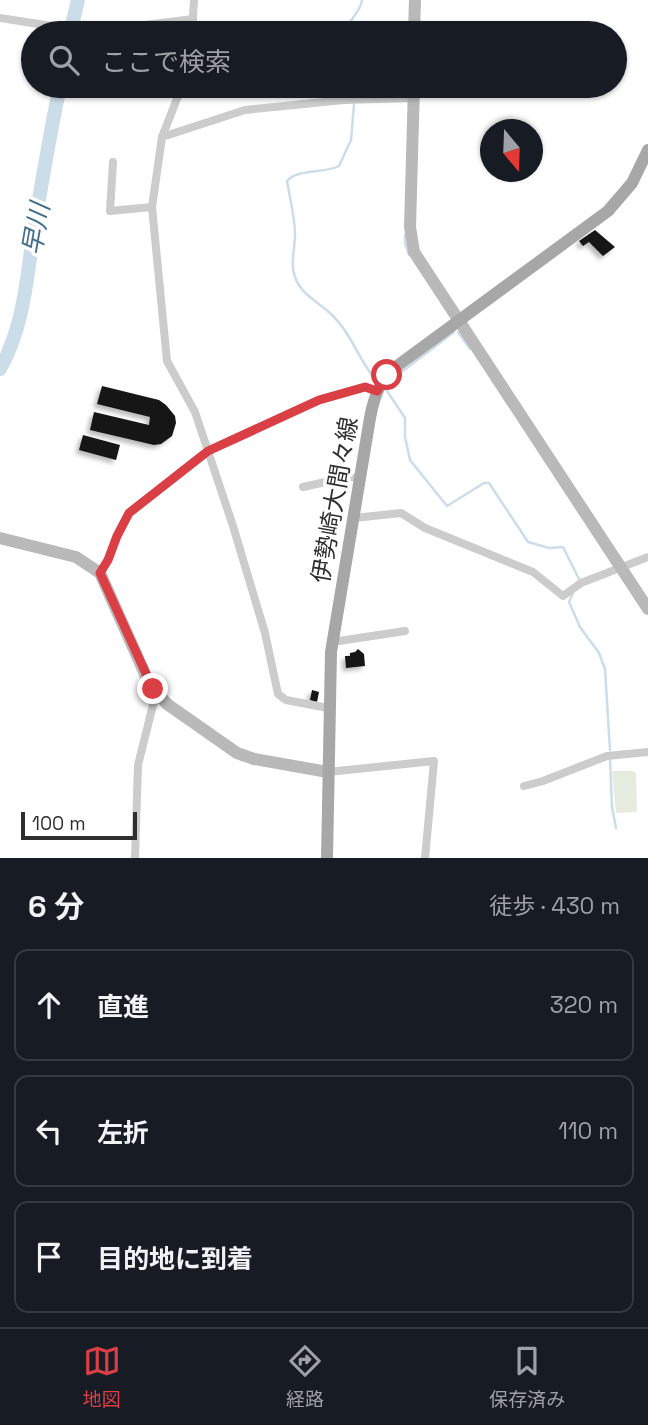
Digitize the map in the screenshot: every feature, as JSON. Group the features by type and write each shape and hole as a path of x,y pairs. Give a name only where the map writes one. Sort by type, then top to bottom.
{"main road":[{"name":"伊勢崎大間々線","path":"327,858 328,708 333,640 377,391 391,371 614,205 632,183 648,150"}],"street":[{"path":"178,21 193,19 194,0 202,0"},
{"path":"414,21 415,0"},
{"path":"0,18 21,21"},
{"path":"177,98 162,137 152,207 167,361 191,402 208,451 265,632 278,694 286,700 328,708"},
{"path":"162,137 245,110 362,98"},
{"path":"414,98 410,227 412,245 421,265 648,609"},
{"path":"113,162 110,211 152,207"},
{"path":"100,573 129,513 208,451 319,400 365,387 377,391"},
{"path":"303,487 348,477 360,478"},
{"path":"354,518 401,513 425,528 533,572 563,596 581,583 648,557"},
{"path":"0,538 76,557 100,573 149,683 158,696 237,753 254,760 328,772 434,761 425,858"},
{"path":"333,640 405,631"},
{"path":"135,858 138,765 153,705 158,696"},
{"path":"524,786 607,756 648,752"}],"shaded area":[{"path":"612,771 636,773 637,812 616,813"}],"building":[{"path":"595,230 615,247 603,256 589,242 583,246 579,241"},
{"path":"102,386 159,400 166,405 175,416 172,436 161,444 154,445 90,430 94,412 149,425 150,417 97,404"},
{"path":"83,435 120,445 116,460 79,450"},
{"path":"358,649 364,654 365,666 346,668 345,656 350,656 350,653"},
{"path":"312,690 319,692 317,702 310,700"}],"waterway":[{"name":"早川","path":"73,21 78,0"},
{"path":"351,21 362,0"},
{"name":"早川","path":"0,369 14,336 23,301 58,98"},
{"path":"354,105 351,140 339,166 298,174 287,181 295,228 293,267 302,289 339,322 374,378"},
{"path":"405,235 409,255"},
{"path":"454,332 388,385 387,391 405,418 405,437 410,460 447,506 484,483 489,483 528,542 549,548 563,547 579,579"},
{"path":"458,332 470,349"},
{"path":"573,593 569,602 580,627 599,653 605,669 610,750"},
{"path":"610,759 612,807 616,828"}],"route":[{"path":"153,689 100,573 129,513 208,451 319,400 365,387 377,391 387,375"}]}
